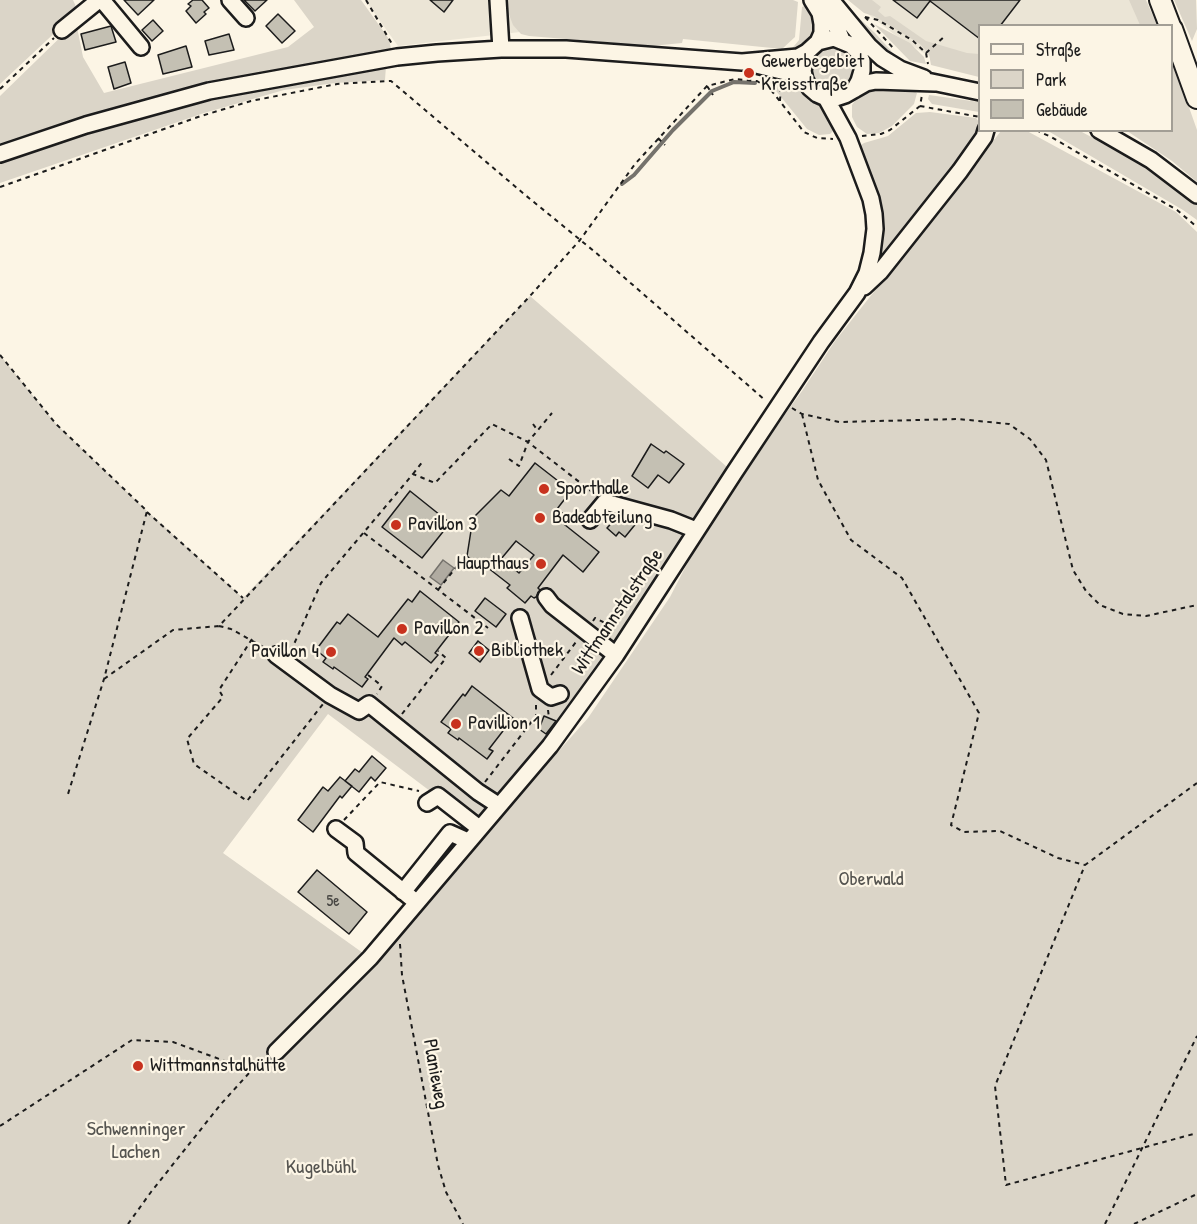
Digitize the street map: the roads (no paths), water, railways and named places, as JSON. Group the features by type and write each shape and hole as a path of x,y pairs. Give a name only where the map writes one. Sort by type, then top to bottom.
{"main road":[{"path":"1160,0 1170,24"},
{"path":"1173,32 1197,98"}],"street":[{"path":"62,30 101,0 141,47"},
{"path":"230,0 246,18"},
{"path":"498,0 501,49"},
{"path":"812,0 820,13 822,33 802,71 810,88 817,94 826,98 836,98 866,83 876,81 931,81"},
{"path":"824,0 842,40"},
{"path":"831,0 869,46 882,58 900,69 931,81"},
{"path":"742,62 798,57 825,39 842,40 858,52 862,61 862,72 849,92"},
{"path":"0,154 86,125 209,91 397,57 501,49 566,49 742,62 798,75 805,80"},
{"path":"862,61 869,67 890,76 931,81 978,92"},
{"name":"Wittmannstalstraße","path":"848,138 849,92"},
{"name":"Wittmannstalstraße","path":"276,1052 347,983 550,746 616,655 696,530 857,293 867,273 872,253 875,228 871,199 848,138 826,98"},
{"path":"857,293 880,272 953,180 985,132"},
{"path":"1102,132 1151,160 1197,195"},
{"path":"590,520 605,502 673,514 696,530"},
{"path":"546,597 552,605 616,655"},
{"path":"520,618 540,689 551,697 560,694"},
{"path":"281,659 330,695 359,711 369,704 498,806"},
{"path":"432,800 479,828"},
{"path":"336,829 355,843 356,854 416,902"},
{"path":"403,892 450,833 468,841"}],"waterway":[{"path":"622,184 634,175 673,130 712,91 734,82 755,83"}],"place":[{"name":"Gewerbegebiet Kreisstraße","path":"749,73"},
{"name":"Sporthalle","path":"544,489"},
{"name":"Badeabteilung","path":"540,518"},
{"name":"Pavillon 3","path":"396,525"},
{"name":"Haupthaus","path":"541,564"},
{"name":"Pavillon 2","path":"402,629"},
{"name":"Bibliothek","path":"479,651"},
{"name":"Pavillon 4","path":"331,652"},
{"name":"Pavillion 1","path":"456,724"},
{"name":"Wittmannstalhütte","path":"138,1066"}],"park label":[{"name":"Oberwald","path":"871,880"},
{"name":"Schwenninger Lachen","path":"136,1142"},
{"name":"Kugelbühl","path":"321,1168"}]}
